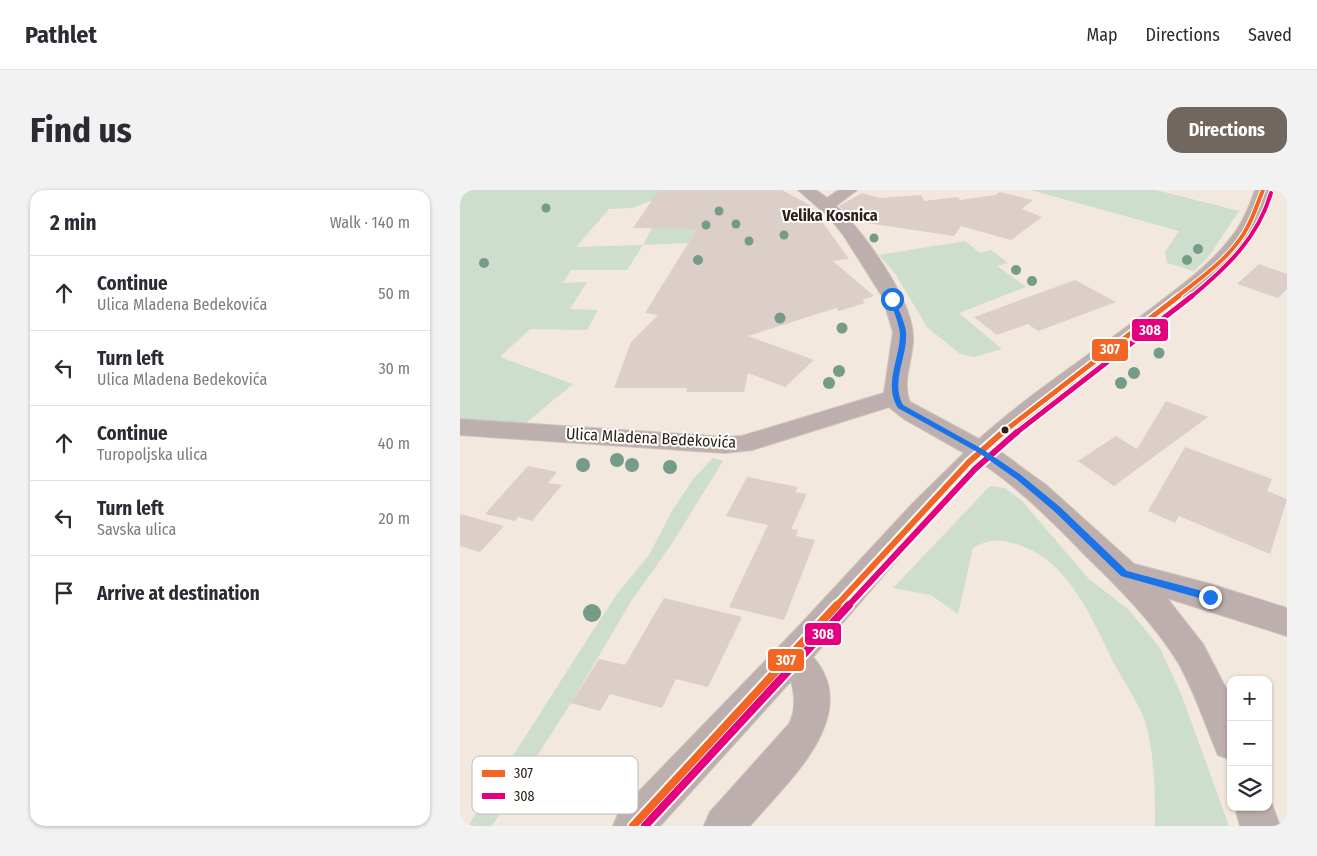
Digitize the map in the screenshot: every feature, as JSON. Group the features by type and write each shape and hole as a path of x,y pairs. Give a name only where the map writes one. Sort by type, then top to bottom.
{"street":[{"path":"806,190 827,205 838,216 879,274 900,317 903,333 894,388 895,398 900,406 982,452 1018,477 1057,509 1124,574 1165,619 1191,654 1214,697 1227,731"},
{"path":"827,205 849,190"},
{"path":"633,826 792,656 933,500 982,452 1019,418 1144,325 1222,259 1250,223 1264,190"},
{"name":"Ulica Mladena Bedekovića","path":"460,428 724,445 743,444 895,398"},
{"path":"1124,574 1210,597 1287,622"},
{"path":"724,826 802,737 810,719 812,697 807,675 792,656"},
{"path":"1255,811 1260,826"}],"green space":[{"path":"460,190 680,190 632,208 609,209 576,247 643,245 627,270 571,270 563,283 587,282 570,309 598,310 587,330 530,329 500,357 573,384 522,426 460,421"},
{"path":"1031,190 1156,190 1239,211 1209,256 1194,271 1167,263 1165,252 1179,231"},
{"path":"705,217 688,243 643,245 652,228"},
{"path":"965,241 980,253 991,250 1008,263 997,266 1026,287 959,313 1002,349 974,357 960,354 927,327 896,275 879,255"},
{"path":"713,458 723,461 673,542 632,600 537,756 513,756 617,594 649,555 672,511 694,478"},
{"path":"990,486 1005,488 1022,501 1088,578 1129,610 1160,648 1182,696 1229,826 1155,826 1152,752 1142,713 1078,596 1053,565 1037,553 1019,545 996,540 985,542 973,548 958,614 931,595 893,588"},
{"path":"476,814 500,814 492,826 468,826"}],"building":[{"path":"659,190 782,190 810,205 849,259 833,261 874,296 862,300 865,303 839,311 836,308 748,336 814,360 785,387 748,373 744,392 686,392 687,388 614,388 631,342 658,315 645,313 697,229 633,228"},
{"path":"1000,192 1033,200 1022,209 1042,217 1011,240 961,226 954,236 853,221 839,206 862,193 880,198 921,195 924,201 957,197 960,200 995,195"},
{"path":"1259,264 1287,274 1287,289 1278,298 1237,284"},
{"path":"1075,280 1116,302 1038,331 1028,324 997,335 974,317"},
{"path":"1166,401 1208,417 1114,486 1078,461 1116,436 1137,449"},
{"path":"1185,447 1272,479 1267,491 1287,499 1270,554 1179,516 1175,523 1148,511"},
{"path":"528,466 557,472 548,483 562,485 532,521 518,517 515,521 485,514"},
{"path":"747,477 798,487 795,492 807,494 791,529 798,530 796,536 815,540 784,620 729,607 768,525 726,516"},
{"path":"460,514 504,526 480,552 460,546"},
{"path":"664,598 742,617 708,687 676,679 662,708 610,694 600,711 571,703 599,659 625,665"}],"transit line":[{"name":"307","path":"633,826 969,462 1019,418 1143,325 1207,273 1236,244 1248,227 1263,190"},
{"name":"308","path":"645,826 975,469 1025,425 1148,332 1213,279 1242,249 1255,232 1265,213 1271,193"}],"district":[{"name":"Velika Kosnica","path":"830,215"}],"route":[{"path":"892,299 900,317 903,333 894,388 895,398 900,406 982,452 1018,477 1057,509 1124,574 1210,597"}]}
